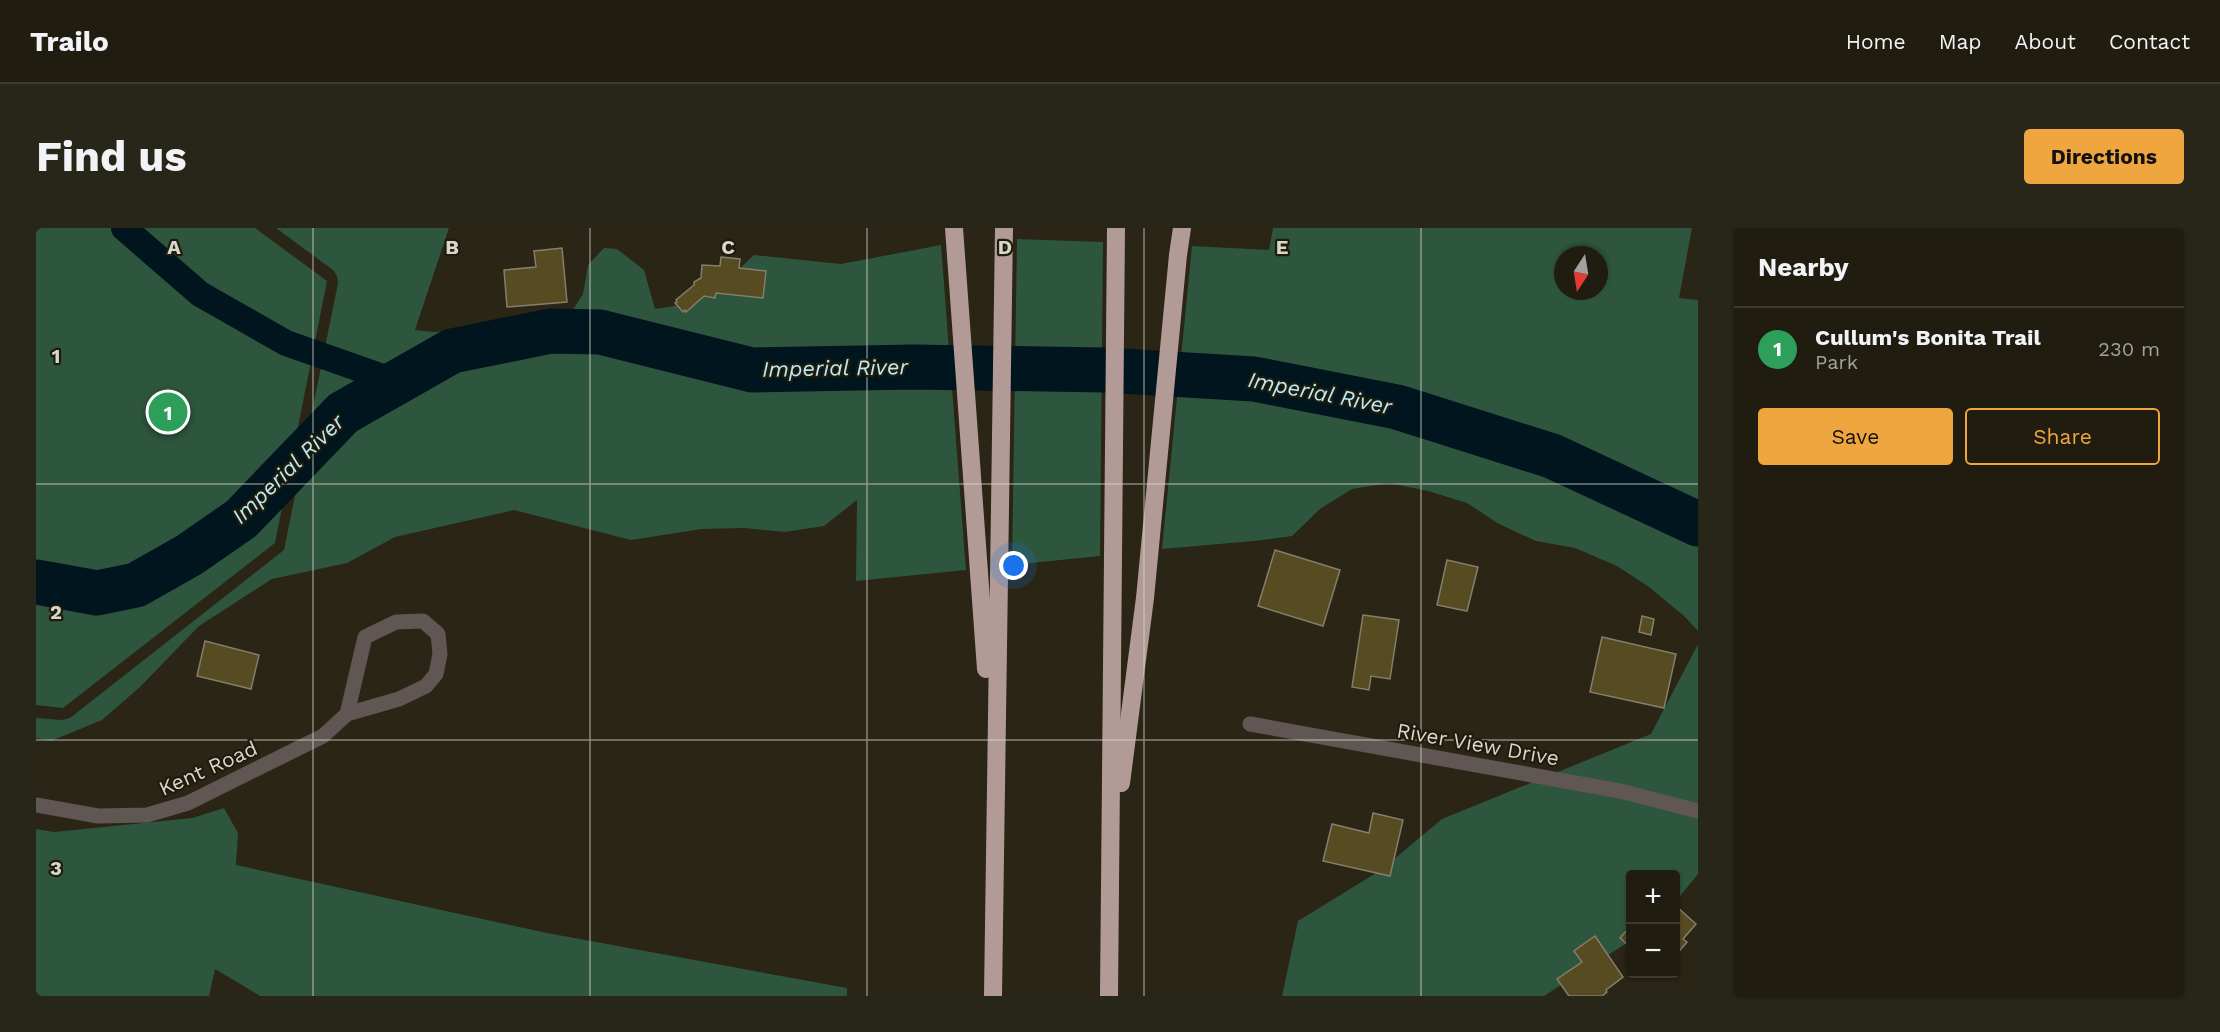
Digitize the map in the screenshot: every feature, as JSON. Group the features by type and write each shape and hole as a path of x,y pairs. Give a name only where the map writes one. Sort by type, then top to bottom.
{"highway":[{"path":"954,228 990,595"},
{"path":"993,996 995,809 990,595 1004,228"},
{"path":"1109,996 1116,228"},
{"path":"1110,865 1145,598 1182,228"}],"street":[{"name":"Kent Road","path":"36,805 98,816 147,815 188,803 323,736 347,714 399,699 426,686 436,674 440,654 438,634 423,621 396,622 365,638 357,663 347,714"},
{"name":"River View Drive","path":"1250,724 1620,791 1698,812"}],"green space":[{"path":"36,228 255,228 327,281 275,543 63,708 36,705"},
{"path":"276,228 449,228 415,330 433,332 453,331 493,322 546,323 570,314 583,294 588,265 604,248 617,249 644,270 655,309 693,303 725,282 754,255 841,264 941,245 966,570 856,581 857,500 824,526 785,532 744,528 702,529 631,540 514,510 395,537 347,563 272,579 199,626 140,687 102,720 51,741 36,738 36,718 62,720 70,718 284,550 338,283 333,270"},
{"path":"1273,228 1692,228 1679,298 1698,300 1698,631 1684,616 1649,587 1617,566 1575,548 1536,541 1499,524 1467,503 1428,491 1389,483 1352,489 1320,509 1292,536 1162,549 1192,246 1269,250"},
{"path":"1017,239 1103,242 1100,556 1012,565"},
{"path":"1698,644 1698,874 1680,896 1680,870 1626,870 1626,944 1544,996 1282,996 1298,921 1381,870 1442,819 1651,734"},
{"path":"224,808 238,833 236,865 547,933 847,988 847,996 260,996 215,969 209,996 36,996 36,829 54,832 192,818"}],"building":[{"path":"562,248 567,302 507,307 504,270 536,267 534,251"},
{"path":"721,257 740,259 739,268 766,271 763,298 716,293 715,298 704,296 686,312 685,310 683,312 675,303 676,300 701,278 702,265 720,266"},
{"path":"1275,550 1340,570 1323,626 1258,606"},
{"path":"1447,560 1478,567 1467,611 1437,605"},
{"path":"1363,615 1399,620 1390,679 1371,676 1369,690 1352,687"},
{"path":"1642,616 1654,619 1651,635 1639,632"},
{"path":"1602,637 1676,654 1664,708 1590,692"},
{"path":"205,641 259,655 251,689 197,676"},
{"path":"1373,813 1403,820 1390,876 1323,861 1332,824 1369,833"},
{"path":"1680,910 1696,924 1683,939 1687,942 1680,950"},
{"path":"1626,931 1626,943 1620,938"},
{"path":"1595,936 1623,977 1602,996 1569,996 1557,979 1582,962 1574,951"}],"waterway":[{"path":"124,228 200,294 286,343 397,382"},
{"name":"Imperial River","path":"36,582 97,593 136,585 189,555 241,519 343,413 452,351 551,331 600,332 752,370 914,367 1104,370 1254,379 1397,407 1552,456 1698,524"}],"place":[{"name":"Cullum's Bonita Trail","path":"168,412"}]}
